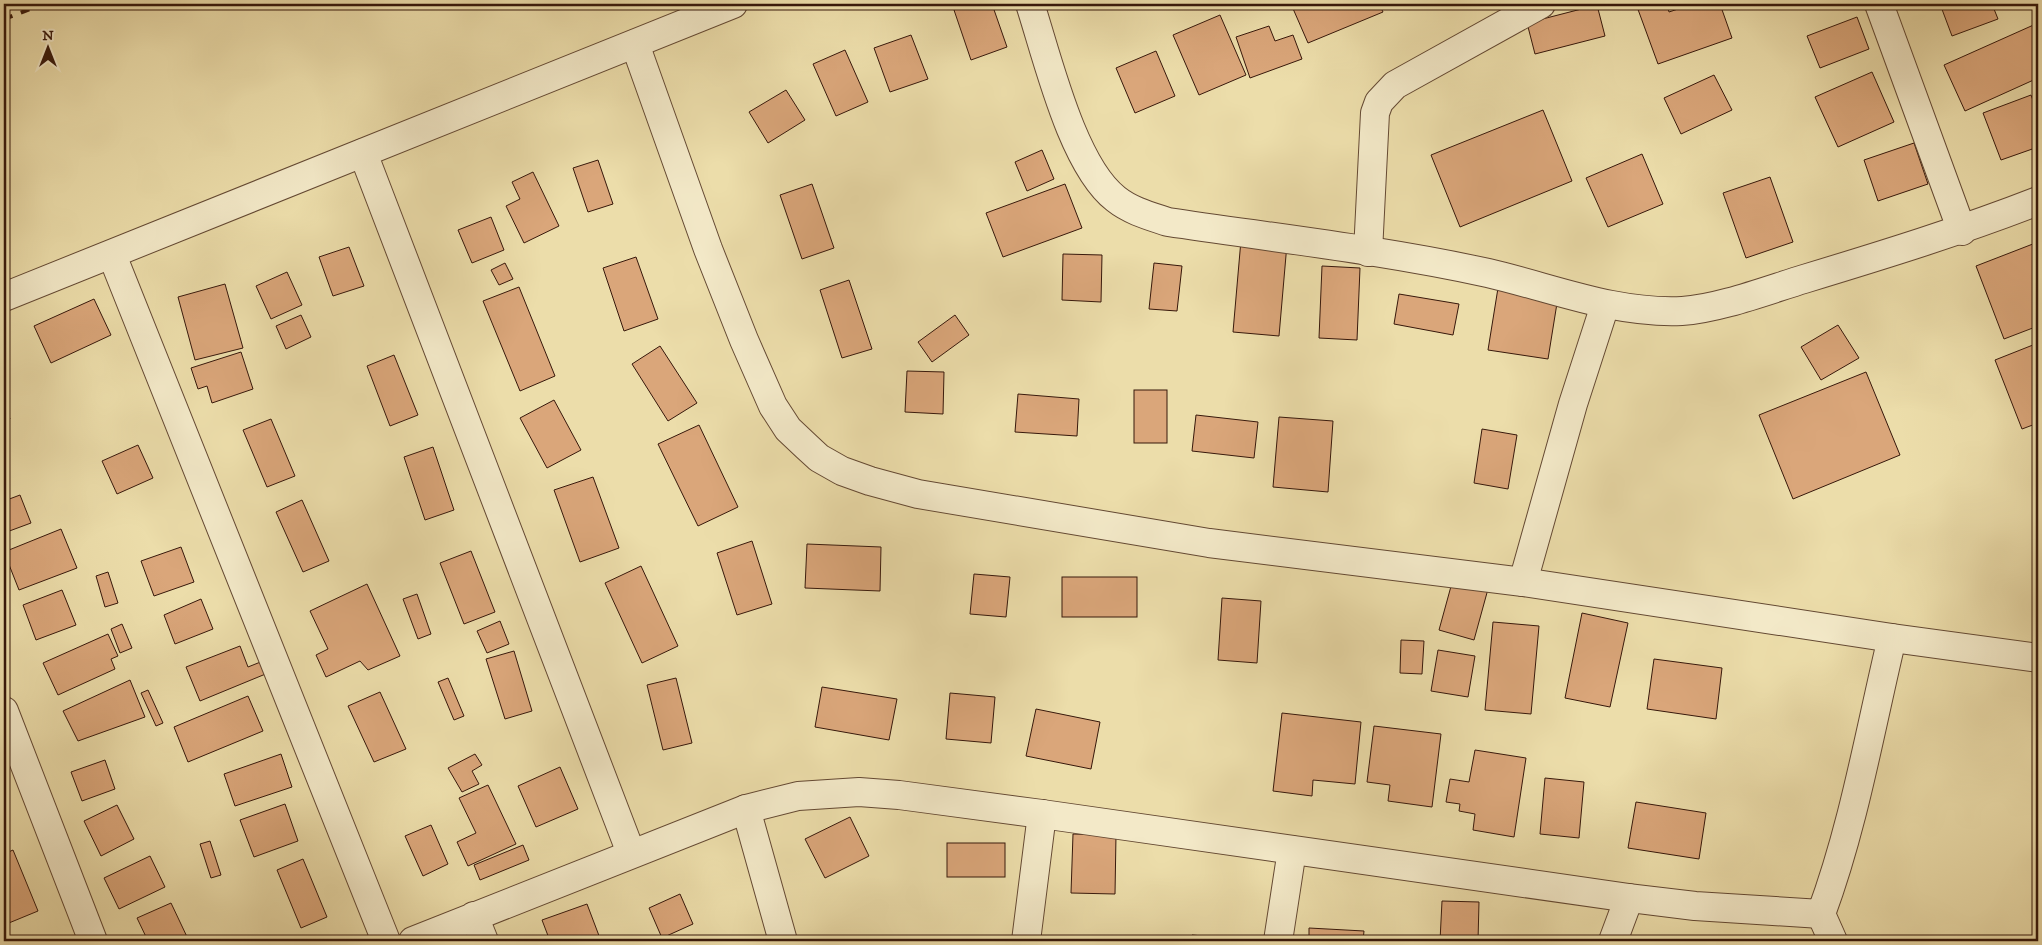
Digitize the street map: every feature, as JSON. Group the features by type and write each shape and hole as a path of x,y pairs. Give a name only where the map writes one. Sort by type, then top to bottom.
{"street":[{"path":"4,296 112,255 733,4"},
{"path":"1030,4 1069,123 1096,176 1115,199 1139,212 1168,222 1368,252 1487,273 1605,305 1648,311 1684,311 1743,298 1962,230 2038,201"},
{"path":"1368,252 1376,113 1379,102 1395,85 1541,4"},
{"path":"1879,4 1962,230"},
{"path":"635,44 708,249 744,340 773,406 788,429 819,458 842,470 870,481 918,494 1209,543 1523,582 1892,638 2038,658"},
{"path":"363,153 630,854"},
{"path":"112,255 386,941"},
{"path":"1523,582 1573,404 1605,305"},
{"path":"1833,941 1821,914 1840,857 1855,799 1892,638"},
{"path":"4,711 93,941"},
{"path":"413,941 746,809 798,796 859,792 1042,814 1629,898 1695,906 1821,914"},
{"path":"746,809 783,941"},
{"path":"1026,941 1042,814"},
{"path":"1278,941 1292,850"},
{"path":"1613,941 1629,898"},
{"path":"474,916 484,941"}],"building":[{"path":"971,4 992,4 1007,47 971,60 954,10"},
{"path":"1291,4 1379,4 1383,12 1308,43"},
{"path":"1636,4 1667,4 1669,12 1693,4 1720,4 1732,38 1658,64"},
{"path":"1940,4 1992,4 1998,19 1952,36"},
{"path":"1597,5 1605,36 1535,54 1527,23"},
{"path":"1220,15 1246,75 1199,95 1173,35"},
{"path":"1857,17 1869,49 1820,68 1807,36"},
{"path":"2038,23 2038,78 1965,111 1944,65"},
{"path":"1269,26 1275,41 1293,35 1302,59 1250,78 1236,37"},
{"path":"911,35 928,79 890,92 874,48"},
{"path":"845,50 868,102 836,116 813,64"},
{"path":"1156,51 1175,96 1135,113 1116,68"},
{"path":"1872,72 1894,122 1838,147 1815,97"},
{"path":"1714,75 1732,110 1681,134 1664,98"},
{"path":"786,90 805,120 768,143 749,112"},
{"path":"2031,95 2038,114 2038,147 2001,160 1983,113"},
{"path":"1543,110 1572,181 1460,227 1431,155"},
{"path":"1914,143 1928,184 1878,201 1864,160"},
{"path":"1042,150 1054,179 1027,191 1015,162"},
{"path":"1642,154 1663,204 1608,227 1586,178"},
{"path":"598,160 613,204 588,212 573,168"},
{"path":"533,172 559,226 524,243 506,206 520,199 512,182"},
{"path":"1770,177 1793,242 1746,258 1723,193"},
{"path":"812,184 834,248 802,259 780,195"},
{"path":"1065,184 1082,228 1003,257 986,213"},
{"path":"491,217 504,250 472,263 458,230"},
{"path":"1241,240 1287,244 1279,336 1233,332"},
{"path":"2038,242 2038,326 2004,339 1976,266"},
{"path":"349,247 364,286 333,296 319,257"},
{"path":"1063,254 1102,255 1101,302 1062,300"},
{"path":"636,257 658,319 624,331 603,268"},
{"path":"505,263 513,279 499,285 491,270"},
{"path":"1154,263 1182,266 1177,311 1149,309"},
{"path":"1322,266 1360,268 1357,340 1319,338"},
{"path":"287,272 302,305 271,319 256,286"},
{"path":"849,280 872,349 842,358 820,290"},
{"path":"225,284 243,348 195,360 178,297"},
{"path":"519,287 555,376 520,391 483,301"},
{"path":"1498,288 1558,297 1548,359 1488,350"},
{"path":"1399,294 1459,304 1453,335 1394,324"},
{"path":"94,299 111,335 51,363 34,326"},
{"path":"301,315 311,337 286,349 276,326"},
{"path":"955,315 969,335 932,362 918,342"},
{"path":"1838,325 1859,358 1821,380 1801,347"},
{"path":"2038,343 2038,423 2022,429 1995,360"},
{"path":"660,346 697,403 668,421 632,364"},
{"path":"241,352 253,389 212,403 207,386 198,389 191,368"},
{"path":"394,355 418,415 390,426 367,366"},
{"path":"907,371 944,372 943,414 905,412"},
{"path":"1866,372 1900,455 1793,499 1759,415"},
{"path":"1134,390 1167,390 1167,443 1134,443"},
{"path":"1018,394 1079,399 1077,436 1015,432"},
{"path":"554,400 581,450 547,468 520,418"},
{"path":"4,402 10,419 4,421"},
{"path":"1196,415 1258,422 1254,458 1192,451"},
{"path":"1279,417 1333,421 1328,492 1273,487"},
{"path":"271,419 295,476 267,487 243,430"},
{"path":"699,425 738,507 698,526 658,444"},
{"path":"1482,429 1517,435 1508,489 1474,483"},
{"path":"138,445 153,478 117,494 102,461"},
{"path":"433,447 454,510 425,520 404,457"},
{"path":"593,477 619,548 580,562 554,490"},
{"path":"20,495 31,523 4,533 4,501"},
{"path":"302,500 329,561 303,572 276,512"},
{"path":"61,529 77,568 19,590 4,552"},
{"path":"752,541 772,604 737,615 717,553"},
{"path":"807,544 881,547 880,591 805,588"},
{"path":"181,547 194,582 154,596 141,561"},
{"path":"471,551 495,612 464,624 440,563"},
{"path":"641,566 678,646 642,663 605,583"},
{"path":"108,572 118,603 105,607 96,576"},
{"path":"974,574 1010,577 1006,617 970,614"},
{"path":"1062,577 1137,577 1137,617 1062,617"},
{"path":"1453,579 1488,589 1474,640 1439,630"},
{"path":"367,584 400,656 368,670 360,661 326,677 316,655 328,649 310,611"},
{"path":"62,590 76,625 36,640 23,605"},
{"path":"417,594 431,634 418,639 403,599"},
{"path":"1222,598 1261,601 1257,663 1218,660"},
{"path":"201,599 213,629 175,644 164,615"},
{"path":"1582,613 1628,623 1610,707 1565,698"},
{"path":"500,621 509,644 487,653 477,631"},
{"path":"1493,622 1539,626 1531,714 1485,710"},
{"path":"122,624 132,648 120,653 111,629"},
{"path":"108,634 118,656 111,659 115,669 58,695 43,663"},
{"path":"1401,640 1424,641 1422,674 1400,673"},
{"path":"240,646 248,667 263,661 268,673 200,701 186,667"},
{"path":"1438,650 1475,656 1468,697 1431,691"},
{"path":"514,651 532,711 505,719 486,659"},
{"path":"1654,659 1722,668 1716,719 1647,709"},
{"path":"448,678 464,716 454,720 438,682"},
{"path":"676,678 692,743 663,750 647,685"},
{"path":"130,680 145,717 78,741 63,711"},
{"path":"822,687 897,699 889,740 815,727"},
{"path":"148,690 163,723 156,726 141,693"},
{"path":"380,692 406,749 374,762 348,706"},
{"path":"950,693 995,697 991,743 946,739"},
{"path":"248,696 263,731 188,762 174,727"},
{"path":"1036,709 1100,722 1091,769 1026,756"},
{"path":"1282,713 1361,722 1355,784 1313,780 1312,796 1273,791"},
{"path":"1374,726 1441,734 1432,807 1388,801 1390,785 1367,782"},
{"path":"1475,750 1526,758 1514,837 1473,830 1475,814 1459,811 1460,804 1446,802 1450,779 1469,782"},
{"path":"281,754 292,787 235,806 224,774"},
{"path":"475,754 482,765 472,771 479,784 462,792 448,768"},
{"path":"105,760 115,789 82,801 71,772"},
{"path":"560,767 578,809 536,827 518,786"},
{"path":"1545,778 1584,782 1579,838 1540,834"},
{"path":"488,785 516,844 468,866 457,842 476,833 459,798"},
{"path":"1636,802 1706,813 1699,859 1628,848"},
{"path":"285,804 298,841 254,857 240,820"},
{"path":"117,805 134,839 101,856 84,821"},
{"path":"850,817 869,856 825,878 805,839"},
{"path":"431,825 448,864 423,876 405,836"},
{"path":"1073,834 1116,835 1115,894 1071,893"},
{"path":"210,841 221,875 211,878 200,844"},
{"path":"947,843 1005,843 1005,877 947,877"},
{"path":"523,845 529,860 480,880 474,865"},
{"path":"13,850 38,911 4,925 4,854"},
{"path":"150,856 165,887 119,909 104,878"},
{"path":"303,859 327,917 301,928 277,870"},
{"path":"680,894 693,924 662,938 649,908"},
{"path":"1442,901 1479,902 1478,941 1440,941"},
{"path":"171,903 189,941 148,941 137,918"},
{"path":"587,904 601,941 550,941 542,920"},
{"path":"1309,928 1364,931 1363,941 1309,941"},
{"path":"1192,935 1236,939 1236,941 1191,941"},
{"path":"1060,937 1098,940 1098,941 1060,941"}],"railway":[{"path":"4,19 43,4"}]}
